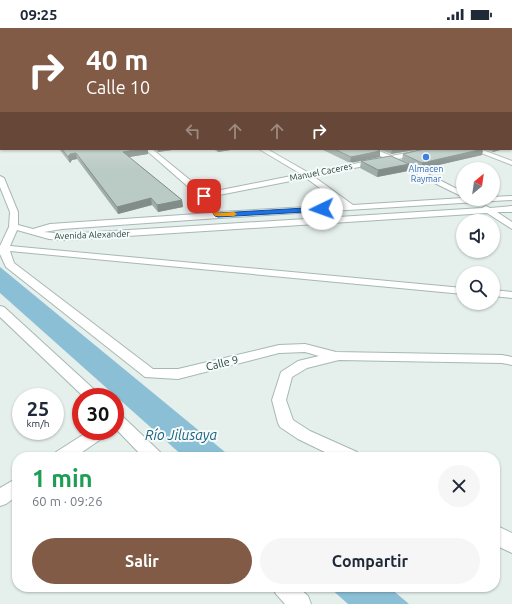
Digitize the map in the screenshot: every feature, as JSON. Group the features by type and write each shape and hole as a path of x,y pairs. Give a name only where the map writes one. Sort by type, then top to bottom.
{"street":[{"path":"149,150 204,196 218,215"},
{"path":"264,150 307,175 352,208"},
{"path":"372,150 456,191"},
{"name":"Manuel Caceres","path":"204,196 434,150"},
{"path":"477,150 512,163"},
{"path":"0,178 14,212 14,227 4,248 456,290"},
{"name":"Avenida Alexander","path":"500,199 512,198"},
{"name":"Avenida Alexander","path":"33,232 50,226 456,201"},
{"path":"480,206 512,226"},
{"name":"Avenida Alexander","path":"33,232 49,236 65,237 512,209"},
{"path":"14,227 33,232"},
{"name":"Calle 9","path":"4,248 4,254 10,265 150,374 178,374 279,350 305,348 336,356 502,359 512,361"},
{"path":"500,294 512,295"},
{"path":"0,310 83,388"},
{"path":"336,356 303,364 286,375 279,400 286,423 304,435 340,452"},
{"path":"124,428 149,452"},
{"path":"70,452 88,440"},
{"path":"0,498 12,490"},
{"path":"500,537 512,544"},
{"path":"288,592 300,604"}],"water":[{"name":"Río Jilusaya","path":"0,267 225,452 178,452 124,404 124,388 107,388 0,293"},
{"path":"335,592 395,592 409,604 348,604"}],"building":[{"path":"63,150 134,150 123,152 182,200 157,205 151,198 117,207 76,153 70,154 68,157"},
{"path":"336,150 380,151 351,157"},
{"path":"420,150 479,150 422,163 403,154"},
{"path":"391,156 409,164 378,170 361,161"}],"slow traffic":[{"path":"212,208 218,215 234,214"}],"place":[{"name":"Almacen Raymar","path":"426,157"}],"route":[{"path":"204,196 218,215 322,209"}]}
